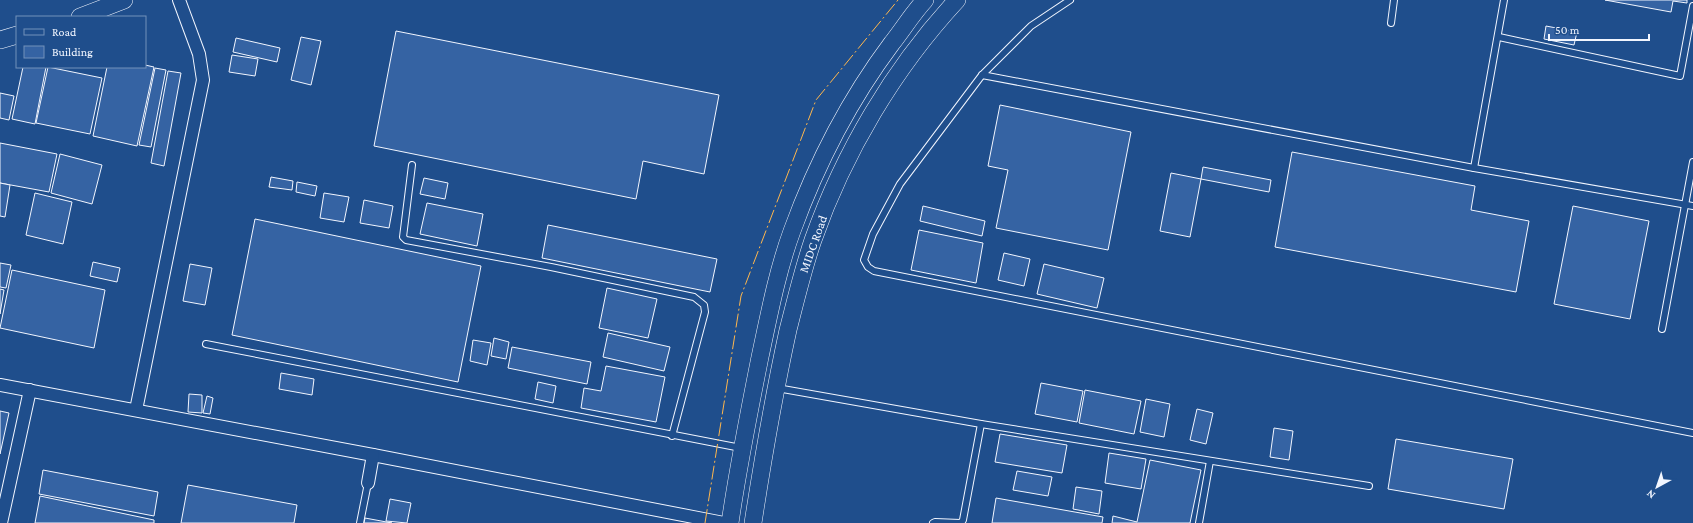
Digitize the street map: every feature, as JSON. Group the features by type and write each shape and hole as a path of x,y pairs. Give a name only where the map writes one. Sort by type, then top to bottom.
{"main road":[{"path":"83,16 124,0"},
{"name":"MIDC Road","path":"730,523 741,448 772,299 792,231 819,166 851,105 873,68 925,0"},
{"name":"MIDC Road","path":"753,523 776,388 800,282 813,239 840,176 871,116 892,81 940,18 957,0"},
{"path":"0,40 16,36"}],"street":[{"path":"136,410 203,80 199,54 179,0"},
{"path":"0,385 724,523"},
{"path":"1,523 30,390"},
{"path":"368,483 373,455"}],"lane":[{"path":"1070,0 1032,26 982,75 900,184 873,234 864,260 868,267 882,272 1693,433"},
{"path":"1391,23 1394,0"},
{"path":"1474,168 1499,37 1504,0"},
{"path":"1499,37 1680,76 1693,6"},
{"path":"982,75 1474,168 1693,206"},
{"path":"1662,329 1693,162"},
{"path":"412,165 404,237 406,240 551,267 694,297 704,305 705,312 672,436"},
{"path":"206,344 672,436 741,448"},
{"path":"776,388 981,424 1369,486"},
{"path":"932,523 961,523 963,520 981,424"},
{"path":"1199,523 1210,461"},
{"path":"360,523 368,483"}],"building":[{"path":"1605,0 1687,0 1687,3 1673,1 1671,12"},
{"path":"1546,26 1577,32 1574,45 1544,39"},
{"path":"396,31 719,95 704,174 643,161 636,199 374,146"},
{"path":"301,37 321,41 311,85 291,80"},
{"path":"236,38 280,48 277,62 233,52"},
{"path":"232,55 258,59 255,76 229,72"},
{"path":"146,65 154,67 137,146 93,136 107,68 146,68"},
{"path":"23,68 46,68 35,124 12,119"},
{"path":"48,68 102,78 90,134 36,123"},
{"path":"155,68 166,70 151,147 139,145"},
{"path":"168,71 181,73 164,166 151,163"},
{"path":"0,93 14,96 9,120 0,118"},
{"path":"1000,105 1131,132 1108,250 996,228 1008,170 988,166"},
{"path":"0,143 57,154 49,192 0,183"},
{"path":"1292,152 1475,186 1471,210 1529,221 1516,292 1275,247"},
{"path":"60,154 102,165 92,204 51,193"},
{"path":"1203,167 1271,180 1269,192 1201,179"},
{"path":"1171,173 1201,179 1190,237 1160,231"},
{"path":"271,177 293,181 292,190 269,187"},
{"path":"424,178 448,183 445,199 420,194"},
{"path":"297,182 317,186 315,196 296,192"},
{"path":"0,183 10,185 5,217 0,216"},
{"path":"35,193 72,202 63,244 26,235"},
{"path":"324,193 349,197 344,222 320,218"},
{"path":"364,200 393,206 389,228 360,223"},
{"path":"427,203 483,214 477,246 420,234"},
{"path":"923,206 985,221 982,236 920,221"},
{"path":"1573,206 1649,221 1630,319 1554,304"},
{"path":"255,219 481,266 458,382 232,335"},
{"path":"548,225 717,259 710,292 542,258"},
{"path":"919,230 983,243 976,283 911,270"},
{"path":"1004,253 1030,259 1024,286 998,280"},
{"path":"93,262 120,268 117,282 90,276"},
{"path":"0,263 11,265 6,288 0,287"},
{"path":"190,264 212,268 205,305 183,301"},
{"path":"1044,264 1104,278 1097,308 1037,294"},
{"path":"12,270 105,290 94,348 0,328"},
{"path":"607,288 657,299 648,338 599,328"},
{"path":"0,289 4,290 0,314"},
{"path":"608,333 670,347 664,371 603,357"},
{"path":"494,338 509,342 506,359 491,356"},
{"path":"473,340 491,343 487,365 470,361"},
{"path":"512,347 591,362 587,384 508,368"},
{"path":"606,366 665,377 656,422 581,408 584,388 601,391"},
{"path":"281,373 314,379 312,395 279,389"},
{"path":"538,382 556,386 553,403 535,399"},
{"path":"1041,383 1083,391 1077,422 1035,414"},
{"path":"1085,390 1141,401 1134,434 1079,423"},
{"path":"189,394 202,395 202,413 188,412"},
{"path":"207,396 213,398 210,414 203,413"},
{"path":"1146,399 1170,404 1164,437 1140,432"},
{"path":"1197,409 1213,413 1206,444 1190,440"},
{"path":"0,411 9,413 0,454"},
{"path":"1274,428 1293,431 1289,460 1270,457"},
{"path":"1000,434 1067,445 1062,473 995,462"},
{"path":"1396,439 1513,459 1504,509 1388,489"},
{"path":"1109,453 1146,459 1141,489 1105,483"},
{"path":"1150,460 1201,470 1190,523 1112,523 1113,516 1137,522"},
{"path":"43,470 158,492 154,516 39,494"},
{"path":"1017,471 1052,477 1048,496 1013,490"},
{"path":"188,485 297,505 294,523 181,523"},
{"path":"1076,487 1102,491 1099,514 1073,509"},
{"path":"40,496 154,520 154,523 35,523"},
{"path":"996,498 1103,517 1102,523 992,523"},
{"path":"390,499 411,503 407,523 386,521"},
{"path":"365,518 392,523 364,523"}],"power":[{"path":"705,523 741,296 816,100 898,0"}]}
